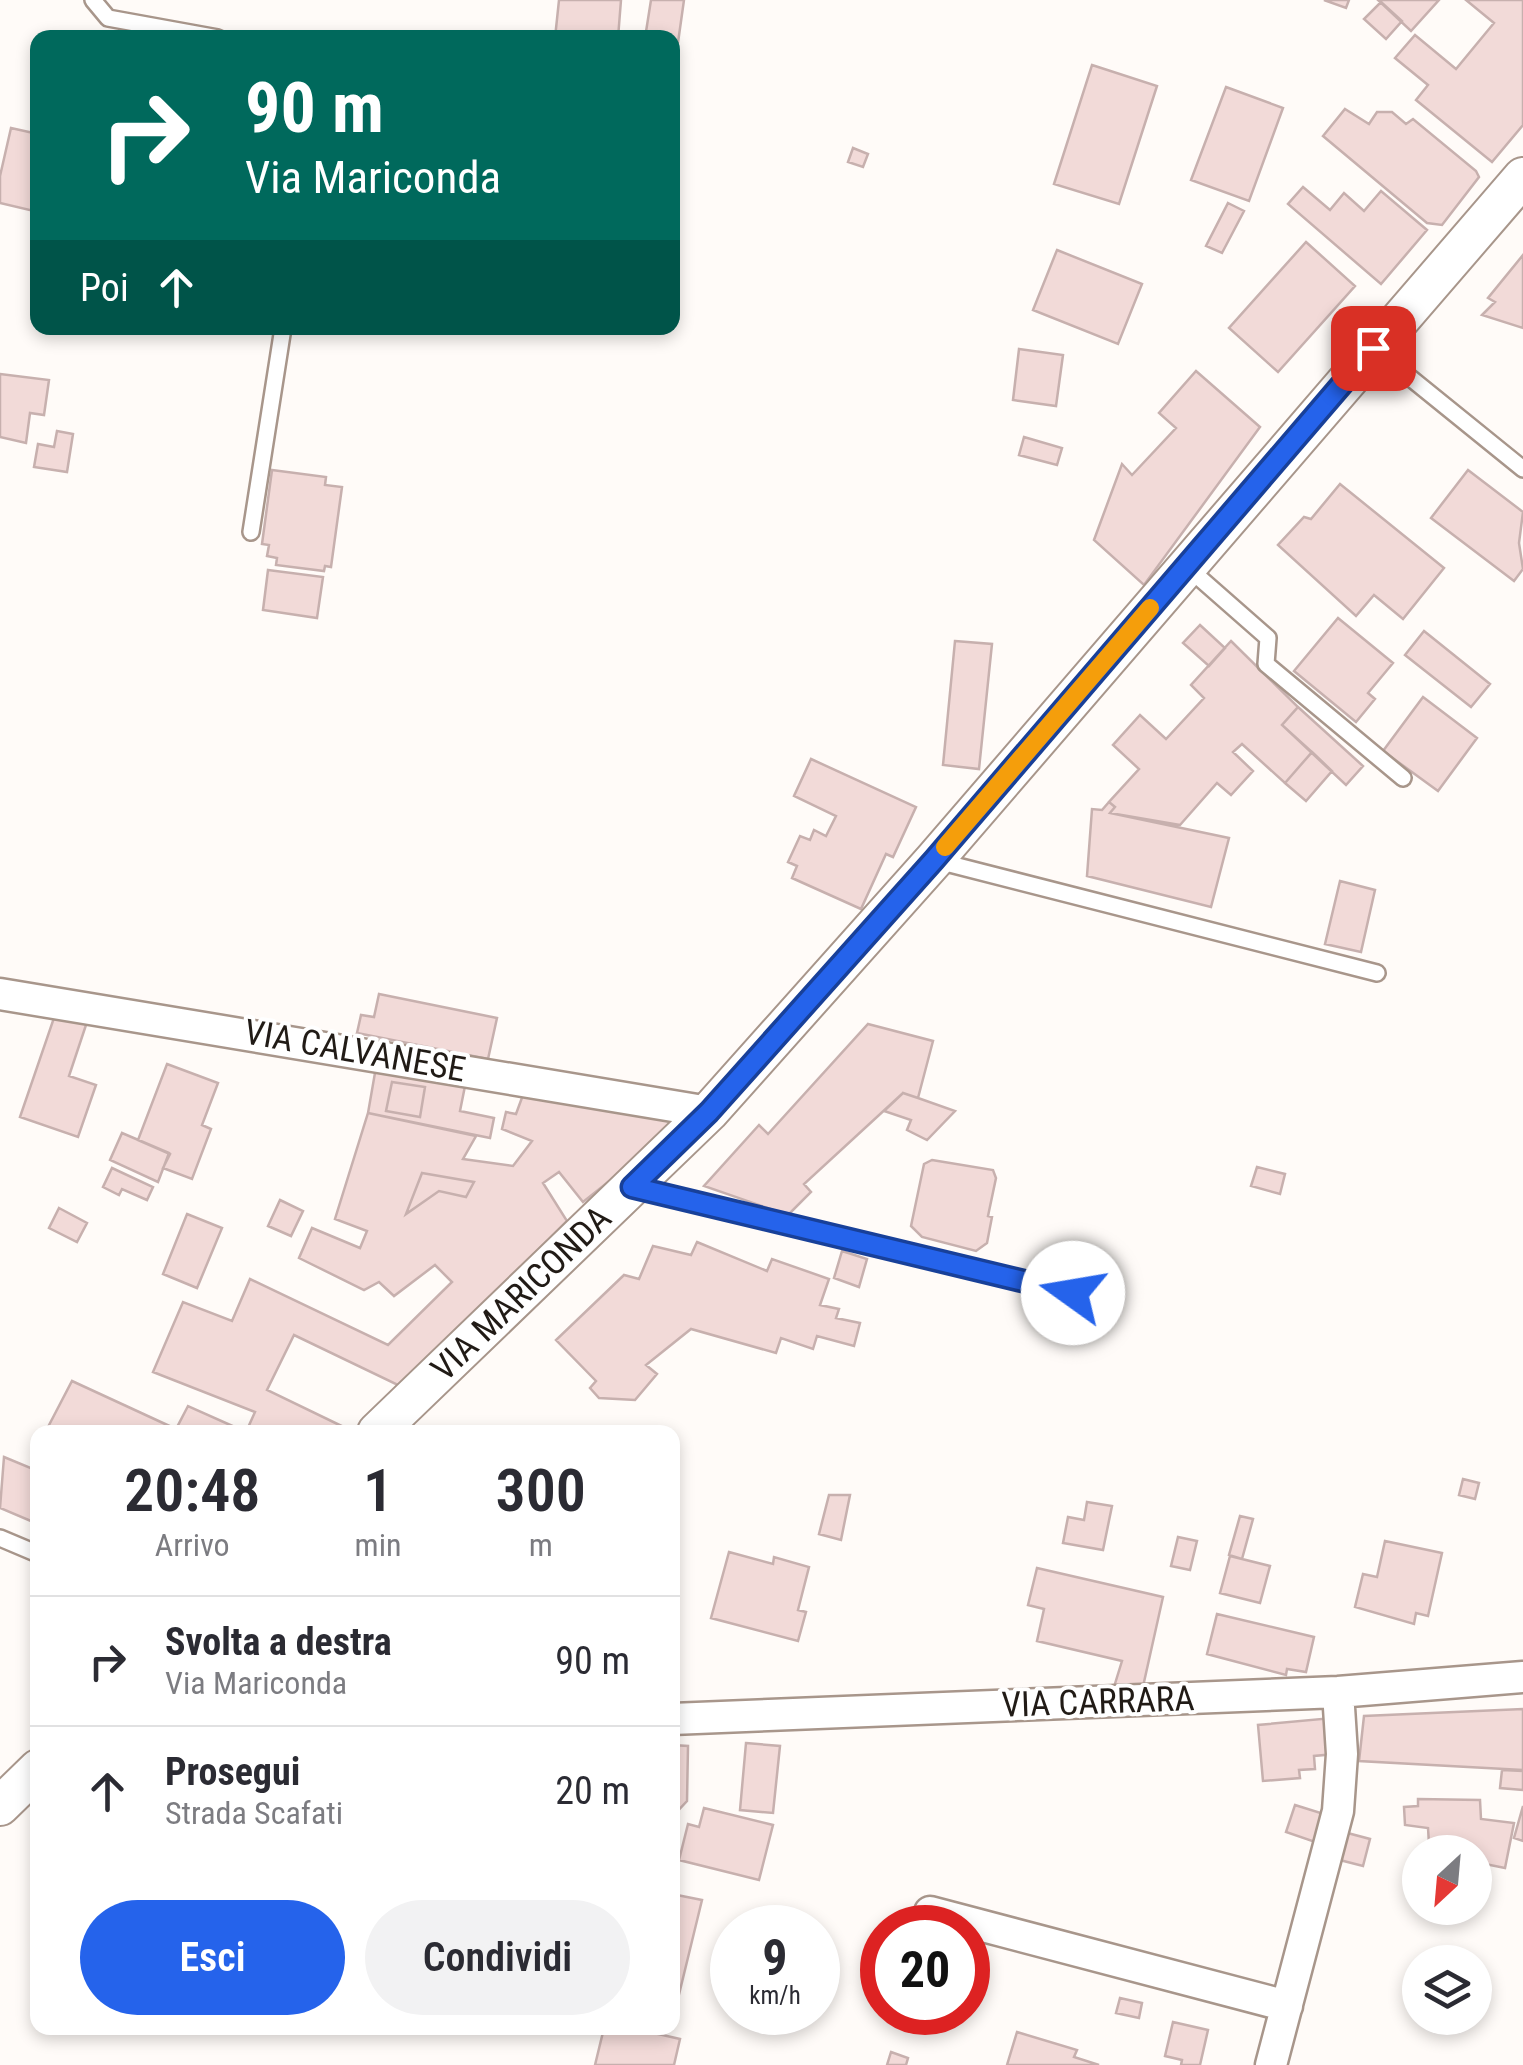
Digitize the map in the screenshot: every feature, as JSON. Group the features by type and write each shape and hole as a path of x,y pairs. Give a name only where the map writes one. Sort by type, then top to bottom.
{"street":[{"name":"VIA MARICONDA","path":"384,1425 709,1112 934,860 1523,177"},
{"name":"VIA CALVANESE","path":"0,994 709,1112"},
{"name":"VIA CARRARA","path":"680,1719 1338,1692 1523,1677"},
{"path":"1271,2065 1338,1811 1342,1754 1338,1692"},
{"path":"0,1806 30,1777"},
{"path":"990,1928 1286,2006"}],"lane":[{"path":"93,0 108,18 174,30"},
{"path":"251,532 282,335"},
{"path":"1373,348 1523,469"},
{"path":"1186,566 1268,638 1266,664 1404,778"},
{"path":"934,860 1377,973"},
{"path":"632,1187 1073,1293"},
{"path":"0,1538 30,1551"}],"building":[{"path":"559,0 621,0 619,30 556,30"},
{"path":"651,0 684,0 680,30 646,30"},
{"path":"1324,0 1349,0 1346,8"},
{"path":"1378,0 1439,0 1411,31"},
{"path":"1466,0 1523,0 1523,125 1492,162 1416,100 1428,85 1395,58 1415,35 1456,69 1494,23"},
{"path":"1381,2 1402,21 1386,39 1364,19"},
{"path":"1092,65 1157,86 1119,204 1054,184"},
{"path":"1226,87 1283,108 1249,201 1191,180"},
{"path":"1345,109 1369,124 1377,112 1392,112 1406,124 1413,119 1476,171 1479,177 1442,225 1427,223 1323,136"},
{"path":"11,128 30,132 30,210 0,203 0,176"},
{"path":"853,148 868,154 863,167 848,162"},
{"path":"1303,187 1330,210 1344,193 1364,211 1381,191 1427,230 1381,284 1288,204"},
{"path":"1228,203 1244,211 1222,253 1206,246"},
{"path":"1306,242 1355,286 1278,372 1229,328"},
{"path":"1057,250 1142,284 1118,344 1033,310"},
{"path":"1523,255 1523,328 1482,315 1495,302 1488,298"},
{"path":"1019,349 1063,355 1056,406 1013,400"},
{"path":"1196,371 1260,427 1144,585 1094,540 1122,464 1132,475 1176,428 1159,413"},
{"path":"0,374 49,380 44,415 30,413 26,443 0,437"},
{"path":"57,431 73,434 67,472 34,467 38,444 54,447"},
{"path":"1024,437 1062,448 1057,465 1019,455"},
{"path":"272,470 326,477 325,485 342,487 331,567 325,566 324,571 276,565 277,558 267,556 269,545 262,544"},
{"path":"1468,470 1523,512 1519,543 1523,569 1514,581 1431,518"},
{"path":"1340,484 1444,568 1403,619 1374,595 1356,616 1278,545 1304,517 1311,519"},
{"path":"268,570 323,577 317,618 263,610"},
{"path":"1338,618 1393,663 1368,693 1375,699 1356,722 1294,671"},
{"path":"1200,625 1225,648 1209,666 1183,643"},
{"path":"1424,631 1490,684 1471,707 1405,655"},
{"path":"955,641 992,644 979,769 943,765"},
{"path":"1231,641 1298,707 1282,725 1312,752 1285,783 1242,744 1233,752 1253,771 1231,795 1217,783 1180,825 1110,813 1115,807 1109,802 1139,769 1113,745 1140,715 1166,739 1204,698 1191,685"},
{"path":"1423,697 1477,738 1438,791 1383,751"},
{"path":"1298,707 1363,766 1346,785 1282,725"},
{"path":"1312,752 1332,771 1306,801 1285,783"},
{"path":"811,759 916,807 893,857 886,854 861,909 792,878 797,866 788,862 800,836 810,840 814,830 826,836 836,816 794,796"},
{"path":"1109,802 1115,807 1110,813 1229,838 1211,907 1087,876 1092,809 1102,810"},
{"path":"1340,881 1375,890 1361,952 1325,944"},
{"path":"379,994 497,1018 488,1059 357,1033 361,1015 374,1017"},
{"path":"56,1012 87,1022 69,1076 96,1085 78,1137 20,1117"},
{"path":"868,1024 933,1041 918,1098 903,1093 804,1184 811,1192 788,1215 704,1186 759,1125 768,1134"},
{"path":"167,1064 218,1083 202,1125 211,1129 192,1179 163,1168 170,1154 138,1140"},
{"path":"376,1067 467,1076 460,1111 494,1118 490,1138 368,1113","holes":["392,1082 425,1087 420,1117 386,1111"]},
{"path":"392,1082 425,1087 420,1117 386,1111"},
{"path":"527,1084 670,1120 676,1128 583,1202 559,1172 543,1183 567,1221 402,1387 294,1335 267,1390 340,1425 249,1425 255,1412 153,1372 183,1302 232,1321 250,1279 388,1345 452,1282 435,1265 394,1296 379,1282 364,1290 299,1258 312,1228 360,1248 367,1231 335,1219 368,1113 476,1136 463,1159 513,1166 532,1141 502,1129 506,1112 516,1114","holes":["422,1173 474,1182 466,1197 439,1191 406,1214"]},
{"path":"903,1093 955,1111 927,1140 907,1130 911,1120 884,1111"},
{"path":"122,1133 169,1153 158,1182 110,1160"},
{"path":"932,1160 993,1170 996,1178 987,1243 976,1251 922,1237 911,1226 924,1164"},
{"path":"1257,1167 1285,1174 1280,1194 1251,1186"},
{"path":"112,1168 153,1187 147,1200 122,1189 119,1195 103,1187"},
{"path":"422,1173 474,1182 466,1197 439,1191 406,1214"},
{"path":"280,1200 303,1211 291,1236 268,1226"},
{"path":"59,1208 87,1223 77,1242 49,1228"},
{"path":"187,1214 222,1228 197,1288 163,1274"},
{"path":"697,1242 767,1271 772,1259 829,1279 820,1305 839,1309 836,1318 860,1323 854,1346 817,1336 813,1349 781,1338 776,1353 691,1329 646,1365 657,1374 635,1400 599,1398 590,1388 596,1381 556,1340 624,1275 639,1279 653,1246 691,1255"},
{"path":"842,1251 867,1259 859,1287 834,1278"},
{"path":"72,1381 167,1425 49,1425"},
{"path":"188,1406 230,1425 178,1425"},
{"path":"4,1457 30,1468 30,1521 0,1508"},
{"path":"1463,1479 1479,1483 1475,1499 1459,1495"},
{"path":"829,1495 850,1495 841,1540 819,1534"},
{"path":"1087,1502 1112,1506 1103,1550 1063,1543 1068,1517 1084,1520"},
{"path":"1240,1516 1253,1519 1242,1559 1229,1555"},
{"path":"1178,1537 1197,1541 1190,1570 1171,1566"},
{"path":"1385,1541 1442,1553 1428,1616 1416,1613 1414,1624 1355,1607 1363,1574 1377,1577"},
{"path":"729,1552 773,1564 774,1557 809,1567 798,1610 806,1612 798,1641 711,1618"},
{"path":"1230,1556 1270,1566 1260,1603 1220,1593"},
{"path":"1037,1568 1163,1597 1142,1691 1114,1687 1122,1661 1037,1641 1044,1609 1028,1605"},
{"path":"1217,1614 1314,1637 1306,1672 1287,1669 1286,1675 1207,1654"},
{"path":"1523,1709 1523,1770 1359,1761 1364,1716"},
{"path":"1332,1718 1335,1754 1314,1756 1315,1769 1299,1770 1300,1778 1263,1781 1258,1725"},
{"path":"746,1743 780,1746 773,1813 740,1810"},
{"path":"680,1746 688,1746 687,1801 680,1808"},
{"path":"1502,1770 1523,1771 1523,1790 1500,1788"},
{"path":"1418,1799 1480,1800 1481,1819 1514,1823 1505,1868 1492,1865 1492,1835 1428,1835 1428,1828 1405,1825 1404,1807 1418,1806"},
{"path":"1295,1805 1324,1814 1315,1842 1286,1832"},
{"path":"1523,1806 1523,1841 1514,1838"},
{"path":"704,1808 773,1825 759,1880 680,1860 688,1824 699,1827"},
{"path":"1340,1831 1370,1839 1363,1866 1332,1858"},
{"path":"680,1896 702,1900 680,1990"},
{"path":"1120,1998 1142,2003 1139,2018 1116,2013"},
{"path":"1173,2022 1208,2030 1200,2065 1181,2065 1182,2060 1165,2056"},
{"path":"1017,2032 1077,2050 1074,2057 1099,2065 1007,2065"},
{"path":"602,2035 663,2035 680,2039 674,2065 595,2065"},
{"path":"891,2052 908,2058 906,2065 887,2065"}],"slow traffic":[{"path":"945,847 1150,608"}],"route":[{"path":"1073,1293 632,1187 709,1112 934,860 1373,348"}]}
